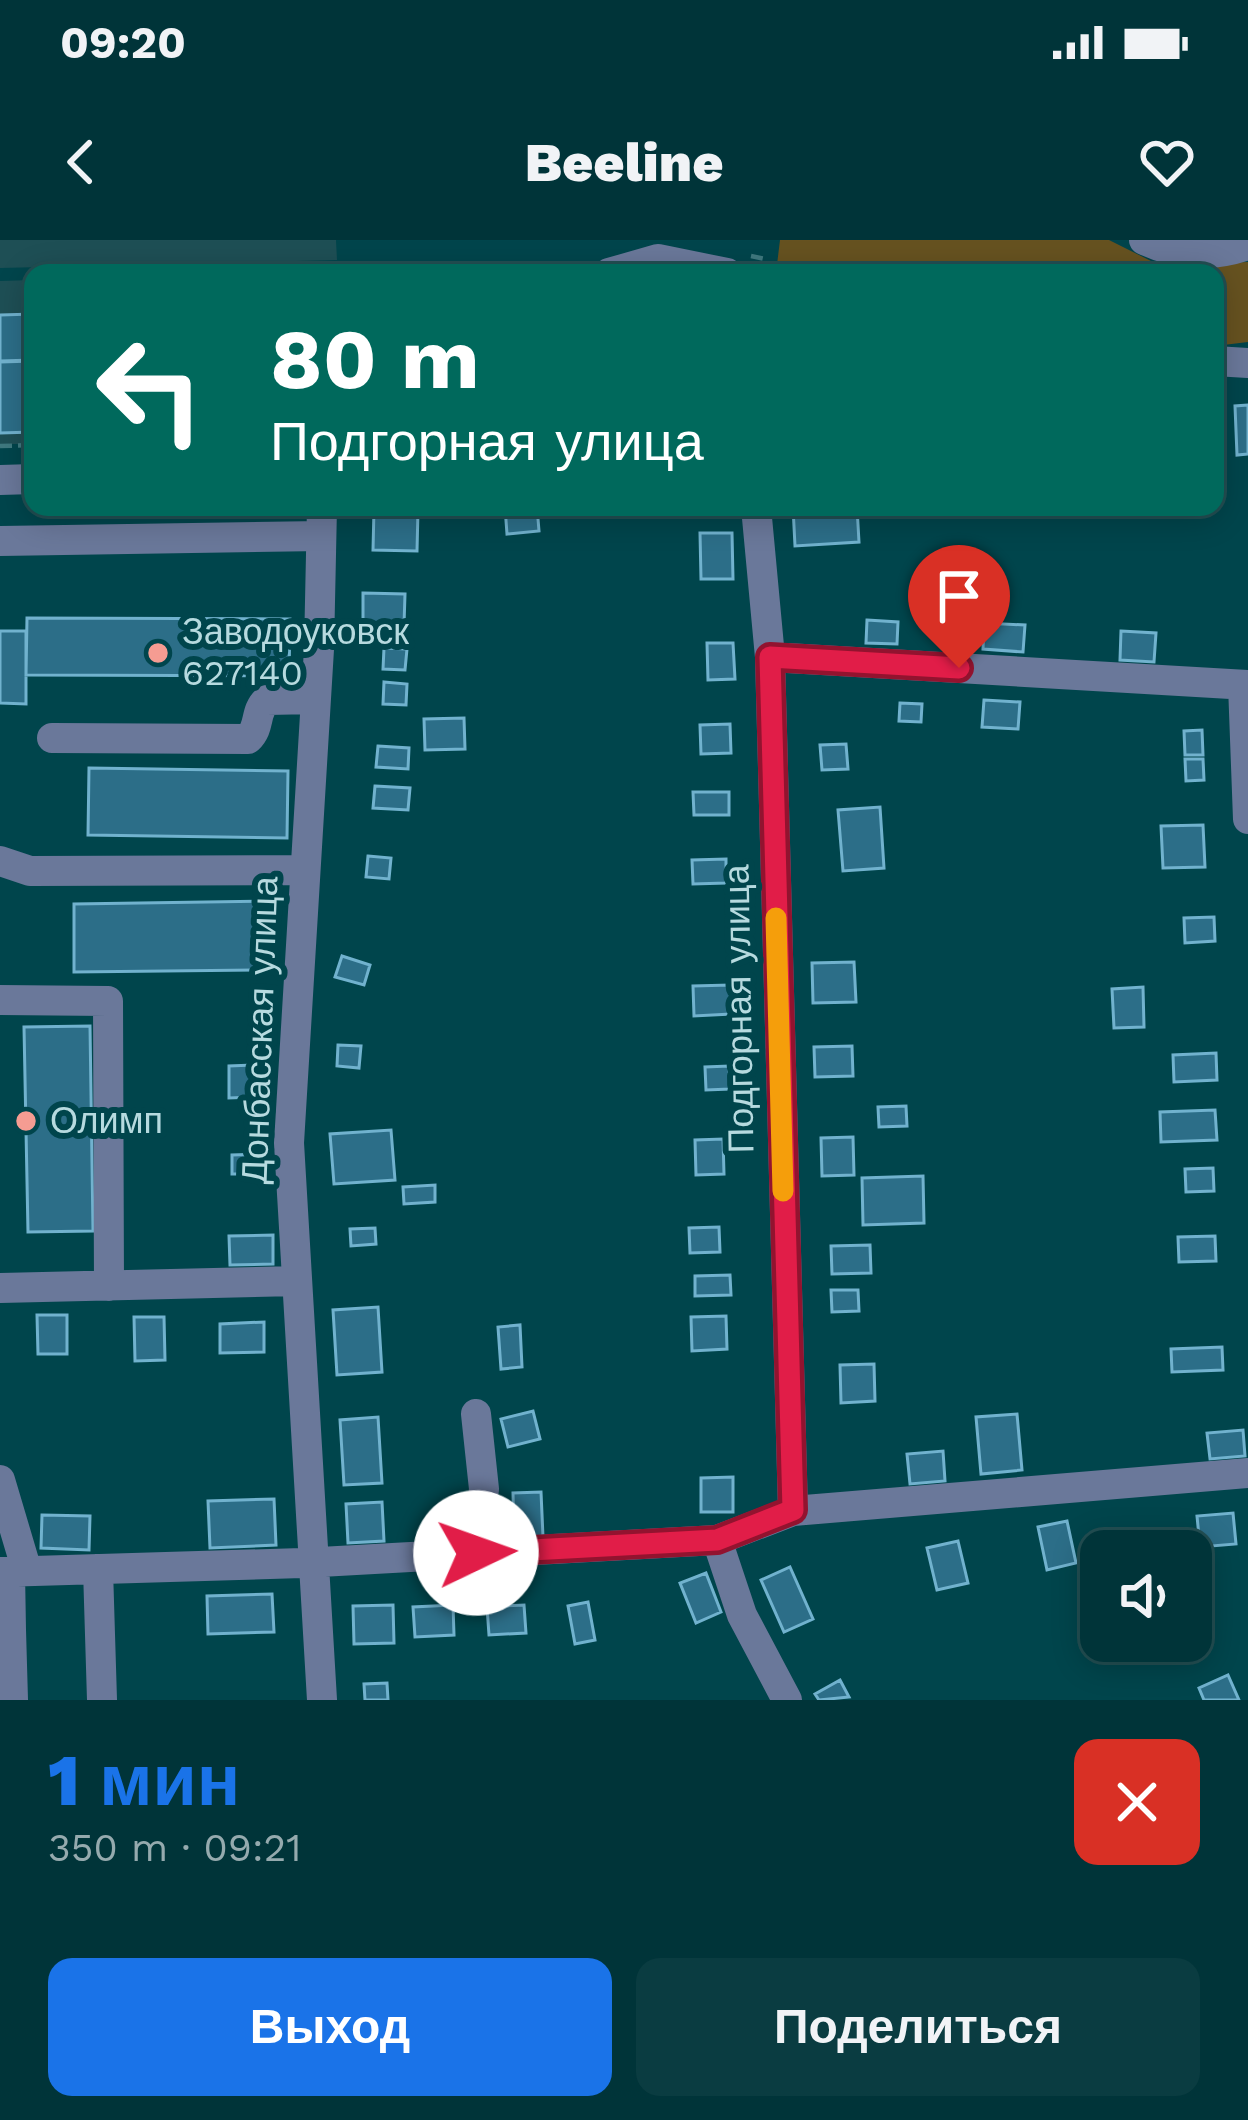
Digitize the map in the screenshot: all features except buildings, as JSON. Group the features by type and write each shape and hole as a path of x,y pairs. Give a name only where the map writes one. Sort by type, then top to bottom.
{"street":[{"path":"640,264 658,259 683,240"},
{"path":"1144,240 1170,253 1228,252 1248,245"},
{"path":"658,259 710,264"},
{"name":"Подгорная улица","path":"757,516 770,657 793,1510"},
{"path":"0,541 322,521"},
{"name":"Донбасская улица","path":"322,521 289,1143 322,1700"},
{"path":"770,657 1245,685 1248,819"},
{"path":"52,738 248,739 266,700 316,699"},
{"path":"0,861 30,871 305,870"},
{"path":"0,1000 108,1001 109,1286"},
{"path":"0,1288 297,1281"},
{"path":"476,1414 484,1490 476,1553"},
{"path":"12,1572 313,1562 717,1540 793,1510 1248,1473"},
{"path":"0,1480 12,1572 6,1631 14,1700"},
{"path":"717,1540 742,1615 787,1700"},
{"path":"98,1569 102,1700"}],"shaded area":[{"path":"0,240 336,240 337,260 0,268"},
{"path":"780,240 1109,240 1157,264 777,264"},
{"path":"1248,262 1248,342 1224,345 1224,264 1204,264"},
{"path":"24,280 24,444 0,444 0,281"}],"slow traffic":[{"path":"776,918 783,1191"}],"place":[{"name":"Заводоуковск 627140","path":"158,653"},
{"name":"Олимп","path":"26,1121"}],"route":[{"path":"476,1553 717,1540 793,1510 770,657 959,668"}]}
